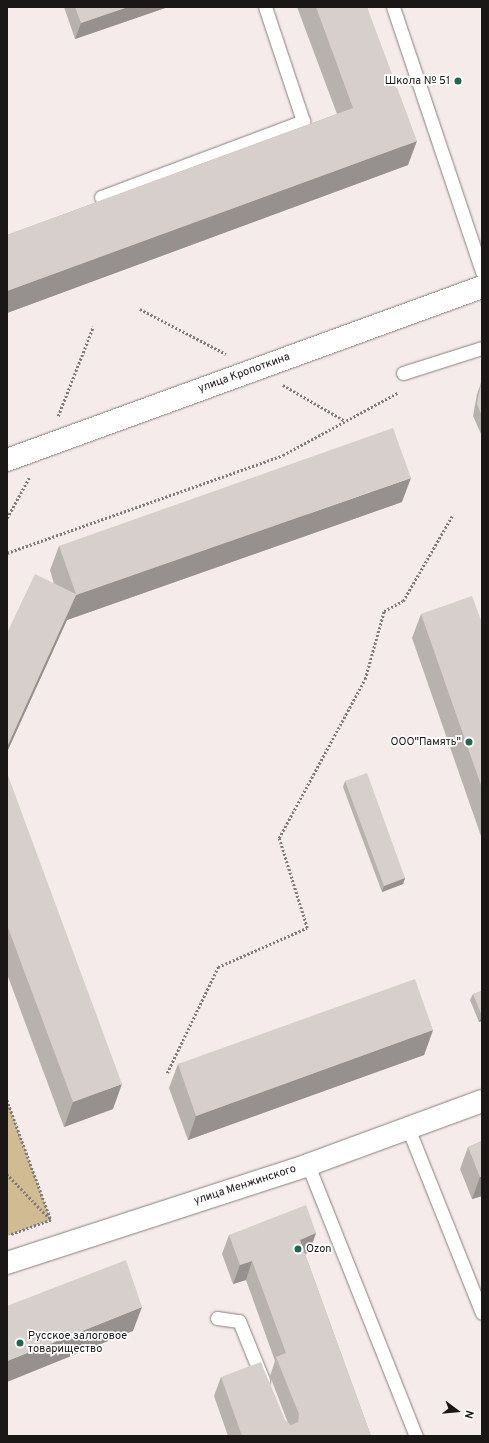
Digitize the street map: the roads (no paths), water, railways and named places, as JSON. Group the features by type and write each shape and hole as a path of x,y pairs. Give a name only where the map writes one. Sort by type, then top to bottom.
{"street":[{"name":"улица Кропоткина","path":"7,460 482,286"},
{"name":"улица Менжинского","path":"7,1263 308,1165 482,1101"}],"lane":[{"path":"101,197 303,121 265,7"},
{"path":"393,7 482,271"},
{"path":"403,372 482,348"},
{"path":"408,1128 482,1313"},
{"path":"308,1165 416,1436"},
{"path":"217,1318 239,1321 268,1393"}],"place":[{"name":"Школа № 51","path":"458,81"},
{"name":"ООО\"Память\"","path":"469,742"},
{"name":"Ozon","path":"298,1249"},
{"name":"Русское залоговое товарищество","path":"20,1343"}]}
